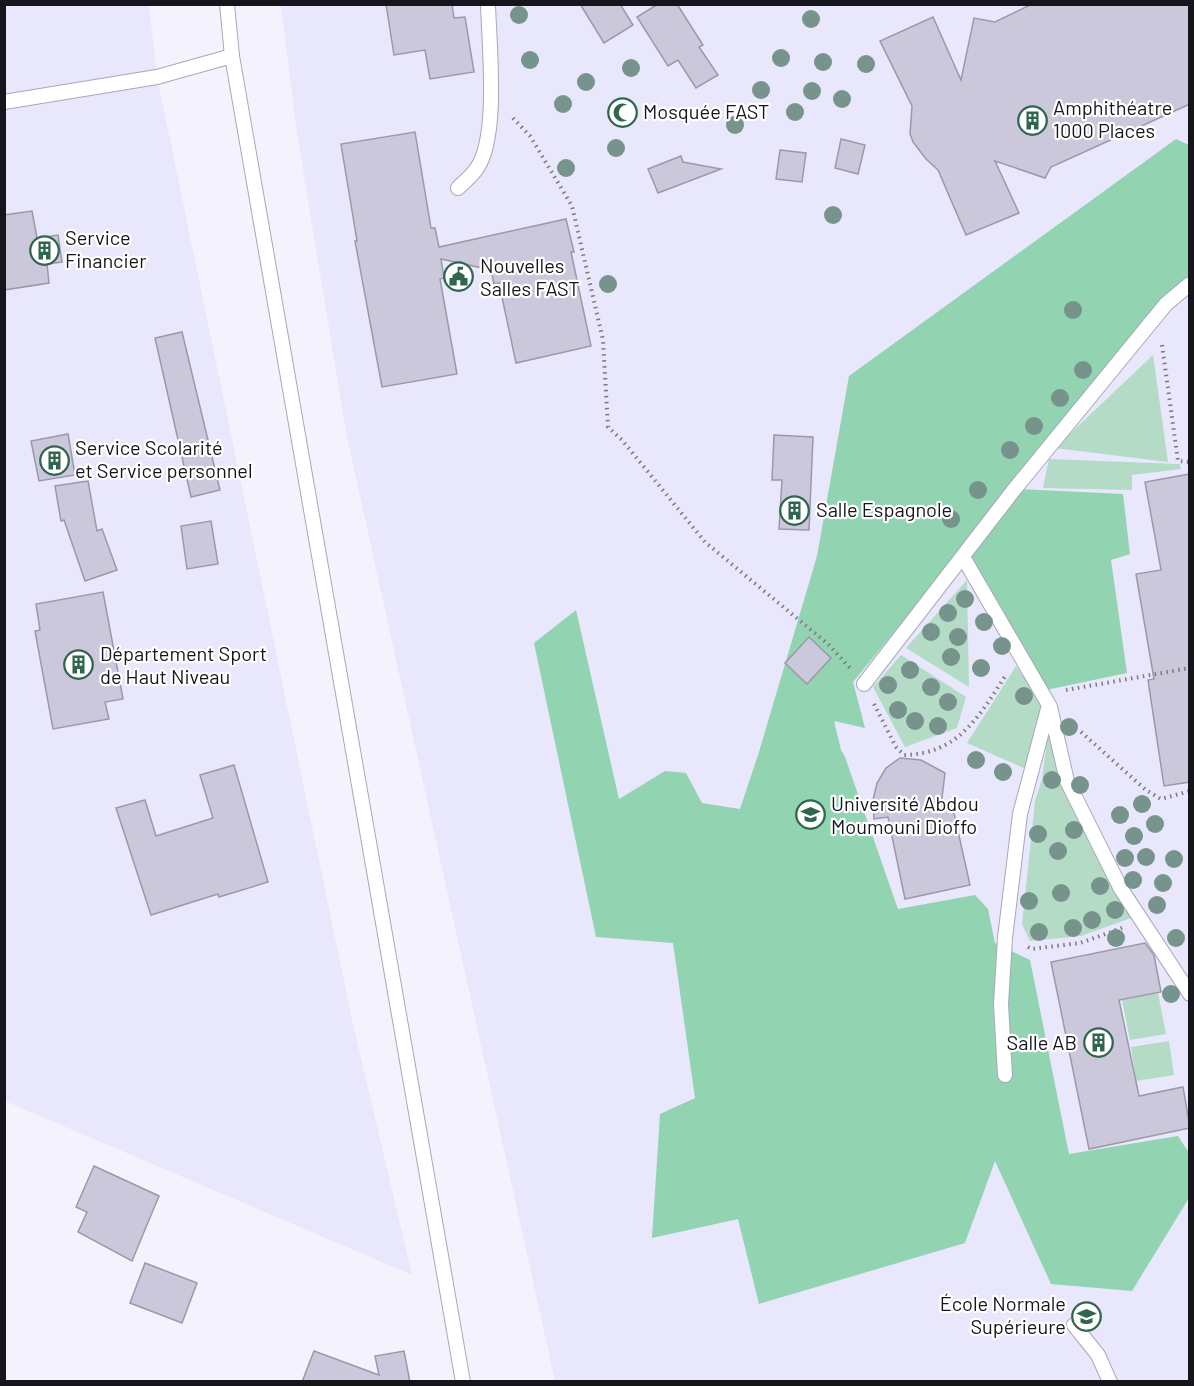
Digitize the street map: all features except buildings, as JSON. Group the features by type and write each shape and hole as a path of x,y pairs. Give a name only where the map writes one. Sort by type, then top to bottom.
{"lane":[{"path":"227,4 232,56 463,1382"},
{"path":"458,188 478,167 488,143 491,93 488,4"},
{"path":"4,102 157,77 232,56"},
{"path":"864,684 1013,491 1166,304 1190,284"},
{"path":"963,557 1046,699 1067,781 1121,889 1190,994"},
{"path":"1005,1075 1001,1004 1005,938 1020,814 1046,699"},
{"path":"1074,1325 1098,1355 1110,1382"}],"path":[{"path":"491,93 530,136 572,206 603,340 608,427 622,440 705,542 828,644 864,684 896,747 904,754 916,754 941,749 962,734 985,707 1019,655"},
{"path":"1158,315 1179,461 1190,462"},
{"path":"1046,699 1190,668"},
{"path":"1046,699 1146,790 1161,799 1190,791"},
{"path":"1005,938 1032,949 1080,944 1142,921"}],"shaded area":[{"path":"5,5 149,5 157,77 352,1020 412,1275 5,1101"},
{"name":"Université Abdou Moumouni Dioffo","path":"281,5 1189,5 1189,1381 555,1381 347,437 297,133"}],"green space":[{"path":"1176,139 1189,145 1189,279 1110,370 853,682 865,728 834,721 841,750 898,909 975,895 988,909 995,943 1030,960 1069,1154 1178,1136 1189,1153 1189,1198 1132,1291 1051,1284 995,1161 965,1243 759,1304 738,1219 652,1238 660,1114 695,1098 673,943 596,937 534,643 576,610 619,799 665,771 686,773 702,803 740,809 817,556 849,376"},
{"path":"1153,355 1168,462 1055,448"},
{"path":"1049,459 1180,464 1181,469 1132,475 1132,490 1043,488"},
{"path":"1019,489 1123,494 1130,554 1111,560 1127,673 1046,690 966,556"},
{"path":"967,580 969,687 906,648"},
{"path":"901,655 966,697 957,728 905,747 873,687"},
{"path":"1016,666 1044,706 1026,769 967,743"},
{"path":"1049,725 1063,784 1131,918 1081,936 1030,941 1022,924 1035,801 1042,779"},
{"path":"1158,993 1166,1034 1130,1040 1122,1000"},
{"path":"1169,1041 1174,1075 1136,1081 1131,1047"}],"place":[{"name":"Mosquée FAST","path":"622,112"},
{"name":"Amphithéatre 1000 Places","path":"1032,120"},
{"name":"Service Financier","path":"44,250"},
{"name":"Nouvelles Salles FAST","path":"459,277"},
{"name":"Service Scolarité et Service personnel","path":"54,460"},
{"name":"Salle Espagnole","path":"795,510"},
{"name":"Département Sport de Haut Niveau","path":"79,665"},
{"name":"Université Abdou Moumouni Dioffo","path":"810,815"},
{"name":"Salle AB","path":"1098,1043"},
{"name":"École Normale Supérieure","path":"1087,1316"}]}
